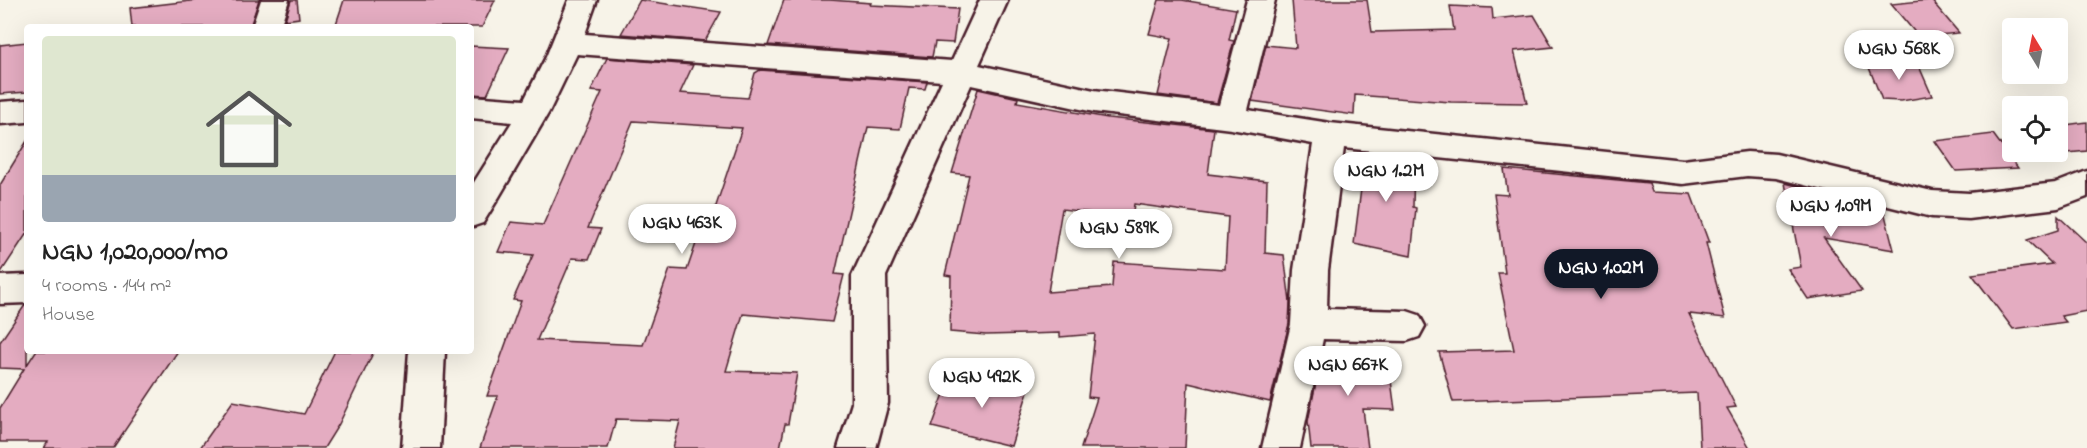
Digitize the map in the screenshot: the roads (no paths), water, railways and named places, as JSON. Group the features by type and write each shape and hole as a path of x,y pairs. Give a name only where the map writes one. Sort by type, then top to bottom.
{"street":[{"path":"267,24 275,0"},
{"path":"474,209 534,112 569,43 583,0"},
{"path":"857,448 870,403 869,276 994,0"},
{"path":"1232,118 1262,0"},
{"path":"569,43 961,72 1094,101 1232,118 1330,135 1683,171 1748,164 1776,166 1932,204 1969,206 2058,195 2087,184"},
{"path":"474,107 534,112"},
{"path":"0,113 24,111"},
{"path":"1281,448 1309,324 1311,270 1330,135"},
{"path":"0,290 24,289"},
{"path":"1309,324 1407,326"},
{"path":"421,448 426,354"}]}
